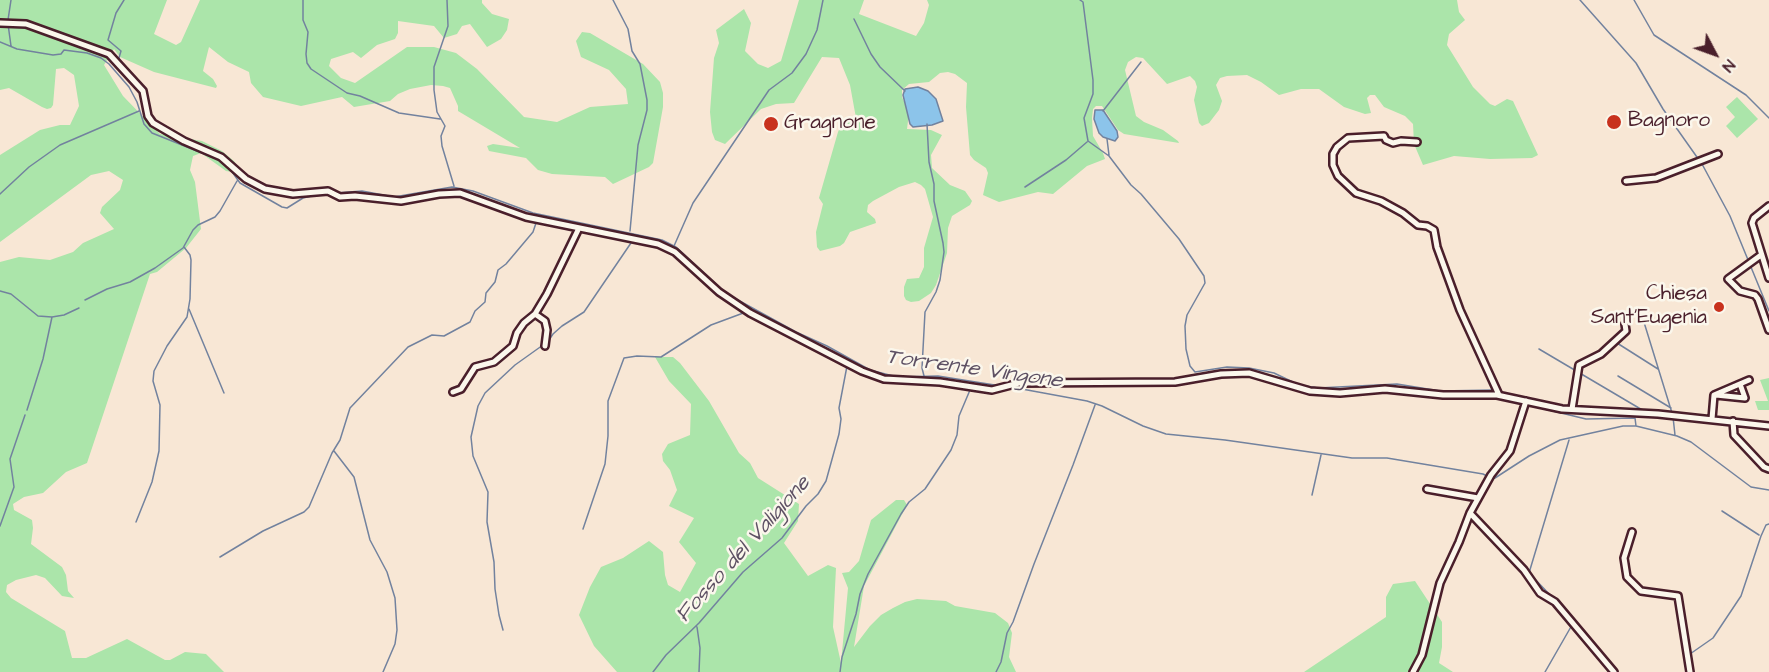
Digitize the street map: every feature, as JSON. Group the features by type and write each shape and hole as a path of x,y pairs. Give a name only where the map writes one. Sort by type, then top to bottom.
{"street":[{"path":"0,23 26,24 107,52 143,91 148,116 153,123 183,141 221,157 252,183 265,189 293,194 328,191 342,198 355,196 401,201 439,194 460,193 538,219 658,244 675,252 719,292 747,311 862,371 884,379 940,382 992,390 1012,385 1175,382 1221,374 1250,373 1310,391 1340,393 1385,389 1443,395 1498,395 1572,409 1712,419 1769,426"},
{"path":"1417,142 1392,143 1384,136 1348,138 1336,147 1333,153 1333,165 1338,176 1356,193 1381,201 1403,213 1418,225 1434,230 1437,247 1460,310 1498,395"},
{"path":"1626,181 1656,178 1719,154"},
{"path":"1769,206 1754,218 1752,223 1769,278"},
{"path":"453,392 461,389 475,367 494,362 513,346 517,333 535,314 547,294 579,228"},
{"path":"1761,255 1728,279 1740,291 1755,295 1769,330"},
{"path":"535,314 545,321 547,330 545,344"},
{"path":"1572,409 1579,365 1601,354 1626,331 1625,324"},
{"path":"1715,394 1749,380"},
{"path":"1715,394 1744,398 1740,384"},
{"path":"1712,419 1715,394"},
{"path":"1413,672 1425,646 1440,583 1478,498 1491,475 1510,452 1526,401"},
{"path":"1733,421 1734,435 1764,467 1769,469"},
{"path":"1427,489 1478,498"},
{"path":"1470,513 1524,570 1540,593 1555,602 1614,672"},
{"path":"1632,532 1624,558 1627,577 1641,591 1678,596 1690,672"}],"green space":[{"path":"0,0 167,0 154,34 176,45 181,42 200,0 482,0 492,14 509,19 507,30 501,39 487,47 470,24 462,26 457,34 444,38 434,26 398,21 398,33 395,39 377,45 361,58 353,52 331,59 329,66 341,78 355,83 407,47 434,47 456,53 477,69 524,117 557,122 590,107 628,104 626,89 609,70 581,57 576,41 582,32 590,33 643,64 660,82 663,107 653,163 613,184 605,177 552,174 538,170 526,158 489,151 487,146 493,144 520,148 458,111 450,88 443,86 431,85 410,89 398,94 390,101 354,107 342,97 301,106 263,97 251,83 249,72 228,62 209,47 203,71 213,79 216,88 154,72 120,57 114,49 104,65 123,96 160,134 202,141 222,151 235,162 236,167 232,172 226,171 201,153 193,156 190,170 195,182 201,229 186,248 157,272 150,274 87,463 66,472 43,493 24,497 13,504 14,510 32,520 31,544 62,567 66,575 68,591 74,598 62,596 45,578 36,575 7,585 6,592 11,598 65,631 72,658 86,658 127,639 165,660 170,660 185,652 206,654 224,672 0,672 0,262 19,257 50,260 73,252 83,243 114,229 100,213 102,207 120,190 123,180 109,171 91,175 0,242 0,155 40,130 70,125 79,106 74,75 64,68 56,69 51,108 42,107 9,88 0,90"},
{"path":"799,0 864,0 859,14 916,36 924,23 929,5 927,0 1457,0 1459,12 1465,20 1449,34 1447,45 1473,87 1490,104 1495,106 1507,99 1513,101 1538,155 1532,158 1490,159 1454,156 1423,165 1414,144 1413,124 1405,116 1384,107 1375,95 1367,98 1371,113 1365,114 1344,107 1319,89 1301,89 1279,95 1247,75 1220,78 1216,85 1222,101 1219,110 1209,123 1202,126 1199,123 1194,100 1197,87 1195,81 1190,76 1167,84 1143,58 1136,57 1128,62 1125,70 1136,116 1163,130 1179,143 1124,134 1118,130 1102,106 1096,106 1093,109 1092,118 1093,136 1105,159 1087,166 1053,194 1038,192 999,202 983,195 988,173 986,168 970,155 966,107 967,83 955,74 940,73 929,82 909,84 902,90 902,97 909,113 907,129 931,130 942,135 931,155 932,168 950,185 965,191 972,201 970,205 952,216 948,228 947,253 936,285 931,293 919,301 911,302 904,296 904,287 907,279 919,278 924,267 924,248 933,217 925,189 921,185 915,182 899,187 873,201 868,205 867,212 876,223 850,232 840,246 820,251 817,247 816,232 823,204 819,198 838,132 844,119 856,118 850,85 839,58 822,57 794,103 776,104 761,109 725,144 715,140 712,132 710,112 714,58 719,43 716,30 744,9 751,23 745,51 758,64 768,68 781,61"},
{"path":"1737,97 1758,119 1737,138 1726,126 1735,117 1726,107"},
{"path":"655,357 673,357 680,363 709,401 739,453 750,463 758,478 799,504 798,521 784,543 808,576 828,565 836,568 833,627 841,663 848,588 842,573 849,572 859,561 871,520 896,500 904,500 907,505 864,586 854,647 881,615 905,602 917,599 946,601 955,606 995,613 1008,623 1012,633 1009,657 1016,672 617,672 594,646 579,615 601,567 623,558 649,541 663,552 668,585 680,592 696,563 679,542 694,518 669,506 677,490 662,454 668,444 690,435 691,404 669,381"},
{"path":"1769,378 1769,410 1758,410 1755,401 1768,401 1760,380"},
{"path":"1415,581 1442,622 1442,647 1439,663 1453,672 1304,672 1386,617 1386,597 1393,584"}],"water":[{"path":"918,87 928,91 936,99 943,121 913,127 910,124 903,95 905,89"},
{"path":"1095,110 1103,110 1117,131 1118,137 1115,141 1099,133 1094,119"}],"waterway":[{"path":"8,20 11,0"},
{"path":"118,61 121,51 108,40 116,13 124,0"},
{"path":"303,0 303,20 308,32 307,63 311,69 347,93 360,96 399,113 440,119"},
{"path":"447,0 448,26 434,67 434,90 437,112 445,126 441,136 442,146 454,186"},
{"path":"613,0 628,29 632,51 640,64 647,100 647,110 638,145 630,231"},
{"path":"674,246 693,203 769,90 792,73 806,54 817,30 823,0"},
{"path":"1080,0 1083,2 1093,80 1093,94 1084,118 1088,141 1109,156 1131,185 1179,239 1204,276 1205,283 1187,315 1185,326 1186,349 1190,366 1195,372 1227,367 1249,368 1274,373 1299,385 1318,388 1397,384 1440,391 1493,390 1494,392"},
{"path":"1580,0 1636,63 1663,109 1699,160"},
{"path":"1634,0 1654,35 1746,95 1769,118"},
{"path":"854,19 880,67 905,91"},
{"path":"8,24 11,46"},
{"name":"Torrente Vingone","path":"0,42 17,49 53,55 61,54 64,50 87,53 101,58 129,87 144,124 152,133 217,159 230,169 240,183 282,207 287,208 303,198 316,195"},
{"path":"1103,111 1141,62"},
{"path":"0,194 29,167 60,145 139,111"},
{"path":"924,376 922,368 925,312 940,280 944,252 934,201 927,124"},
{"path":"1107,139 1109,155"},
{"path":"1025,187 1066,160 1087,142"},
{"path":"1702,164 1730,216 1769,311"},
{"path":"85,300 107,289 130,282 183,248 193,230 215,217 220,211 237,181"},
{"name":"Torrente Vingone","path":"336,193 362,191 394,197 452,187 473,191 533,213 662,240 676,247 727,294 870,370 897,377 938,376 1001,386"},
{"path":"220,557 263,531 304,512 309,507 332,453 340,440 350,408 408,347 432,335 444,336 470,322 475,311 485,302 486,293 495,282 498,270 506,264 533,232 537,220"},
{"path":"549,340 562,326 584,312 633,240"},
{"path":"136,522 152,482 159,451 160,405 153,381 154,371 167,346 187,317 191,260 184,247"},
{"path":"0,291 11,294 38,316 64,315 79,308"},
{"path":"189,309 224,393"},
{"path":"583,529 605,464 608,401 624,358 661,357 711,325 746,312"},
{"path":"27,410 43,359 52,317"},
{"path":"1643,319 1672,413"},
{"path":"1617,343 1658,369"},
{"path":"503,630 495,589 494,562 487,522 488,492 473,456 471,437 478,406 485,393 515,365 543,345"},
{"path":"1539,349 1644,411"},
{"name":"Fosso del Valigione","path":"653,672 743,572 782,538 818,494 826,481 839,434 841,419 839,408 847,366"},
{"path":"1618,376 1671,408"},
{"name":"Torrente Vingone","path":"1011,387 1087,401 1166,434 1352,458 1387,458 1487,476"},
{"path":"840,672 842,657 868,574 909,502 925,489 951,450 957,435 959,416 970,390"},
{"path":"1500,398 1524,404"},
{"path":"996,672 1001,662 1007,633 1095,405"},
{"path":"1528,405 1586,419 1635,418 1636,426"},
{"path":"0,526 14,487 10,459 25,415"},
{"path":"1673,417 1675,435"},
{"name":"Torrente Vingone","path":"1491,479 1560,440 1623,426 1636,426 1677,436 1691,442 1751,487 1769,490"},
{"path":"1552,597 1529,573 1569,440"},
{"path":"334,451 354,477 370,540 387,572 395,598 397,630 395,644 383,672"},
{"path":"1312,495 1321,455"},
{"path":"1722,511 1759,535"},
{"path":"1690,654 1713,638 1741,596 1761,536 1766,525 1769,524"},
{"path":"1545,672 1572,625"},
{"path":"697,627 700,648 699,672"}],"place":[{"name":"Bagnoro","path":"1614,122"},
{"name":"Gragnone","path":"771,124"},
{"name":"Chiesa Sant'Eugenia","path":"1719,307"}]}
